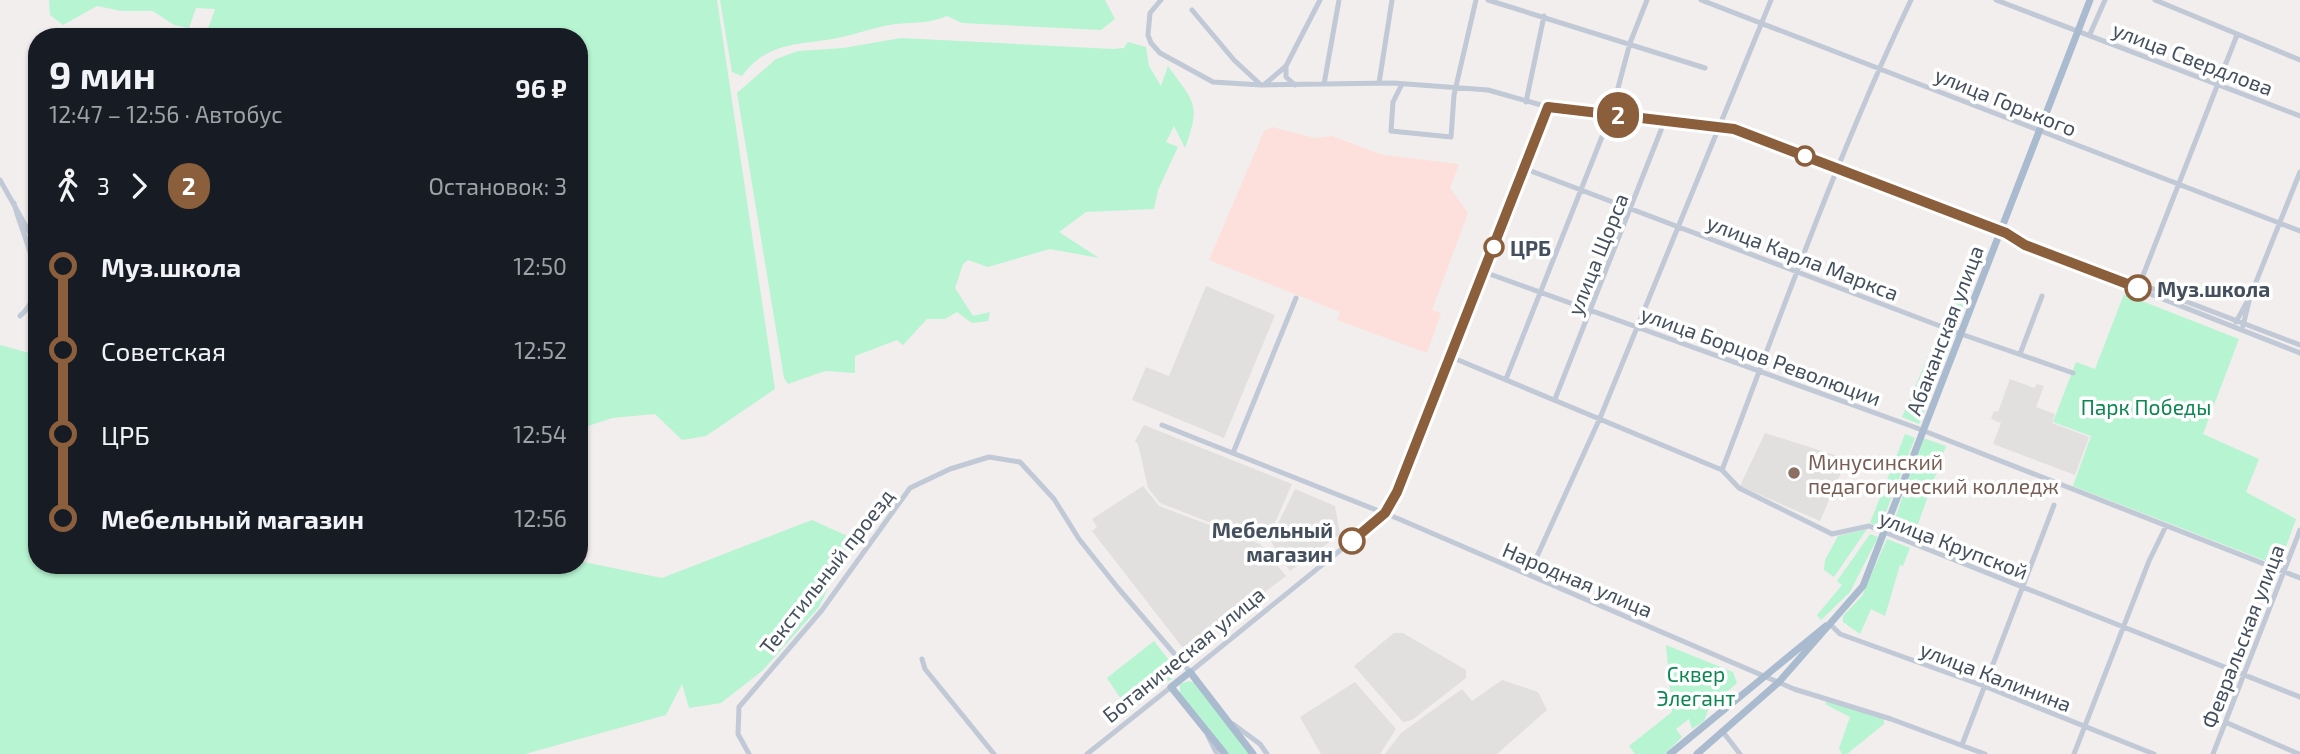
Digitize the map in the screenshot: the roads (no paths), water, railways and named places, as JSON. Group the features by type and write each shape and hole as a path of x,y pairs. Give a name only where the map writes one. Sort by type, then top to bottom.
{"main road":[{"name":"Абаканская улица","path":"1698,754 1779,682 1863,586 2090,0"},
{"name":"Абаканская улица","path":"1670,754 1830,624"},
{"name":"Ботаническая улица","path":"1171,687 1190,672"},
{"path":"1190,672 1253,754"},
{"path":"1171,687 1225,754"},
{"path":"1750,688 1760,689 1762,699"},
{"path":"1712,719 1723,732"}],"street":[{"path":"1161,0 1150,13 1148,35 1151,43 1160,53 1213,82 1261,85 1379,83 1488,90 1548,107 1720,125 2012,236 2027,238 2235,324 2300,345"},
{"path":"1261,85 1286,66 1320,0"},
{"path":"1324,84 1339,0"},
{"path":"1379,83 1392,0"},
{"path":"1402,84 1393,102 1391,131 1451,137 1454,95 1458,89 1476,0"},
{"path":"1488,0 1705,68"},
{"path":"1506,379 1611,114 1630,43 1647,0"},
{"name":"улица Горького","path":"1701,0 2300,231"},
{"path":"1530,574 1600,418 1771,0"},
{"path":"1722,470 1836,169 1877,67 1891,46 1901,14 1910,0"},
{"name":"улица Свердлова","path":"1996,0 2300,116"},
{"path":"2090,34 2105,0"},
{"path":"2155,0 2300,60"},
{"path":"1192,10 1234,60 1261,85"},
{"path":"1525,102 1544,16"},
{"path":"2139,285 2237,35"},
{"path":"1286,66 1286,77 1295,85"},
{"name":"Ботаническая улица","path":"1190,672 1385,513 1397,492 1548,107"},
{"name":"улица Щорса","path":"1556,399 1665,120"},
{"name":"улица Карла Маркса","path":"1523,168 1961,334 2073,373"},
{"path":"2235,324 2250,297 2300,172"},
{"path":"0,180 28,229"},
{"path":"14,203 28,246"},
{"name":"улица Борцов Революции","path":"1484,272 1923,431 2300,578"},
{"path":"2020,354 2042,296"},
{"path":"2243,327 2250,297"},
{"path":"1233,453 1296,298"},
{"path":"20,316 28,307"},
{"path":"2243,327 2300,353"},
{"name":"улица Крупской","path":"1451,357 1722,470 1739,488 1832,534 1869,526 2300,697"},
{"name":"Народная улица","path":"1161,425 1385,513 1763,676 1985,754"},
{"name":"Текстильный проезд","path":"749,754 738,734 739,707 822,610 910,488 950,469 989,457 1020,462 1054,499 1102,568 1190,672"},
{"path":"1962,745 2054,505"},
{"path":"2074,754 2166,526"},
{"name":"Февральская улица","path":"2213,754 2300,530"},
{"name":"улица Калинина","path":"1830,624 1840,634 1984,686 2154,754"},
{"path":"922,659 925,669 994,754"},
{"name":"Ботаническая улица","path":"1087,754 1171,687"},
{"path":"1226,720 1260,744 1267,754"},
{"path":"2225,723 2299,754"},
{"path":"1203,727 1217,754"},
{"path":"1723,732 1740,754"}],"place":[{"name":"ЦРБ","path":"1494,247"},
{"name":"Муз.школа","path":"2138,288"},
{"name":"Минусинский педагогический колледж","path":"1794,473"},
{"name":"Мебельный магазин","path":"1352,541"}],"park label":[{"name":"Парк Победы","path":"2146,406"},
{"name":"Сквер Элегант","path":"1696,685"}]}
